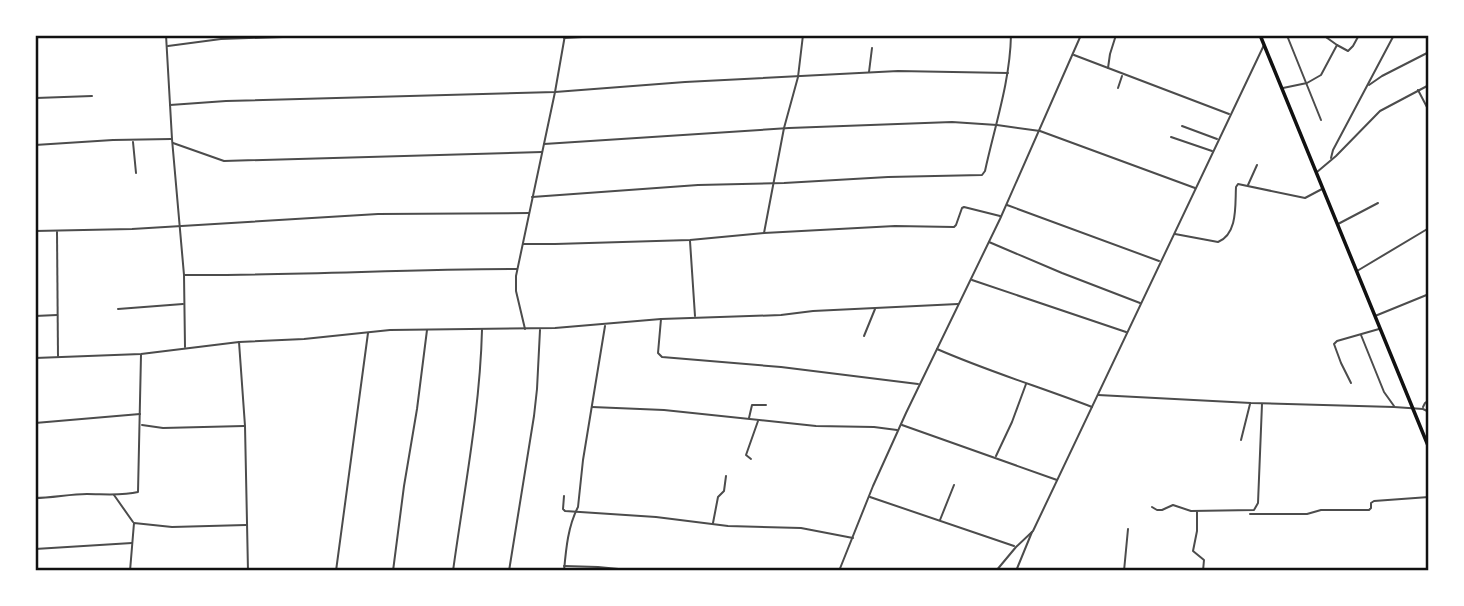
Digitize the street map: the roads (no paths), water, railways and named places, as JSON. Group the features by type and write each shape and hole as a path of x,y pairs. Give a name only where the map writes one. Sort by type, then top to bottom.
{"highway":[{"path":"1260,35 1429,448"}],"street":[{"path":"35,170 37,35"},
{"path":"166,35 184,275 185,349"},
{"path":"167,46 221,39 341,35"},
{"path":"525,329 515,284 517,269 564,37 619,35"},
{"path":"764,233 784,128 797,77 803,35"},
{"path":"532,197 698,185 982,175 997,125 1008,73 1011,35"},
{"path":"845,571 839,570 898,430 989,242 1081,35"},
{"path":"1108,68 1116,35"},
{"path":"1323,35 1349,51 1359,35"},
{"path":"1331,159 1333,150 1394,35"},
{"path":"1426,35 1429,43"},
{"path":"1288,38 1321,120"},
{"path":"1016,571 1264,44"},
{"path":"1283,88 1307,83 1321,75 1337,45"},
{"path":"869,73 872,48"},
{"path":"1369,85 1429,52"},
{"path":"1073,55 1230,115"},
{"path":"170,105 226,101 555,92 869,73 1008,73"},
{"path":"1118,88 1123,75"},
{"path":"1316,173 1380,111 1429,85"},
{"path":"1418,89 1429,111"},
{"path":"35,98 92,96"},
{"path":"544,144 784,128 931,122 997,125 1040,131 1195,188"},
{"path":"1182,126 1219,139"},
{"path":"1171,137 1213,151"},
{"path":"35,145 172,139"},
{"path":"132,141 136,173"},
{"path":"173,143 224,161 542,152"},
{"path":"1248,186 1257,165"},
{"path":"1174,233 1218,242 1223,240 1232,228 1237,185 1240,184 1304,198 1322,189"},
{"path":"1337,225 1378,203"},
{"path":"1006,204 1160,262"},
{"path":"523,244 690,240 764,233 914,226 954,227 964,206 1001,216"},
{"path":"35,231 132,229 378,214 528,213"},
{"path":"1356,271 1429,228"},
{"path":"57,231 58,357"},
{"path":"690,240 695,317"},
{"path":"989,242 1141,303"},
{"path":"184,275 247,276 312,272 517,269"},
{"path":"971,279 1127,332"},
{"path":"1375,316 1429,294"},
{"path":"118,309 184,304"},
{"path":"35,358 141,354 239,342 369,332 541,329 661,319 958,304"},
{"path":"864,337 876,308"},
{"path":"35,316 58,315"},
{"path":"661,319 658,353 662,357 781,367 919,384"},
{"path":"564,571 566,544 578,507 605,324"},
{"path":"393,571 427,329"},
{"path":"453,571 468,470 481,361 482,329"},
{"path":"509,571 534,416 541,329"},
{"path":"1351,383 1334,346 1337,341 1380,329"},
{"path":"336,571 369,332"},
{"path":"1360,334 1384,392 1394,407"},
{"path":"239,342 245,426 248,571"},
{"path":"936,349 964,362 982,366 1092,407"},
{"path":"35,498 138,492 141,354"},
{"path":"996,457 1027,383"},
{"path":"1097,395 1394,407 1423,409 1429,412"},
{"path":"1423,409 1429,400"},
{"path":"1241,440 1251,403"},
{"path":"1152,506 1157,510 1174,505 1184,510 1254,510 1258,503 1262,403"},
{"path":"749,419 752,405 766,405"},
{"path":"592,407 644,409 816,426 898,430"},
{"path":"35,423 141,414"},
{"path":"751,459 746,455 758,420"},
{"path":"901,424 1057,480"},
{"path":"141,425 163,428 245,426"},
{"path":"713,524 718,497 724,491 726,476"},
{"path":"940,521 954,485"},
{"path":"114,495 134,523 130,571"},
{"path":"564,496 563,510 739,527 801,528 853,538"},
{"path":"869,497 1016,547"},
{"path":"1250,514 1369,510 1374,501 1429,497"},
{"path":"1198,510 1193,551 1204,560 1203,571"},
{"path":"134,523 172,527 247,525"},
{"path":"1124,571 1128,529"},
{"path":"996,571 1033,531"},
{"path":"35,549 133,543"},
{"path":"564,566 639,571"}]}
